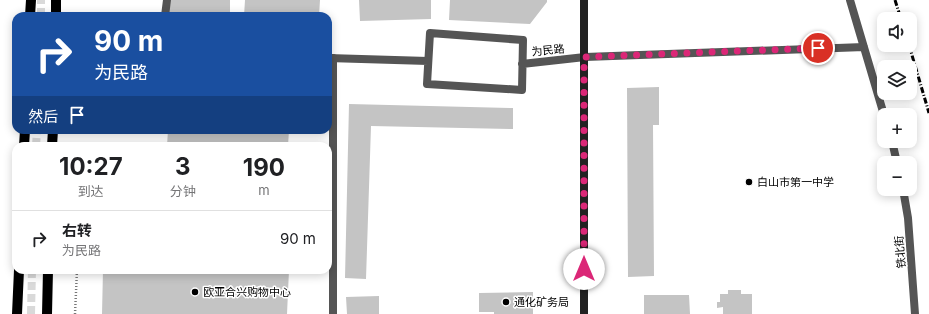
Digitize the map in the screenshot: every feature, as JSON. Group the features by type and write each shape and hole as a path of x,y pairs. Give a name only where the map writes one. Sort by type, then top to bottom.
{"main road":[{"path":"30,12 31,0"},
{"path":"56,0 56,12"},
{"path":"584,0 584,314"},
{"path":"17,314 19,274"},
{"path":"47,314 48,274"}],"street":[{"path":"166,0 166,12"},
{"path":"850,0 882,108"},
{"name":"为民路","path":"430,33 523,40 522,90 427,84 428,61 430,33"},
{"name":"为民路","path":"522,64 584,57 864,47"},
{"path":"332,58 428,61"},
{"path":"332,186 333,314"},
{"name":"铁北街","path":"904,196 908,218 915,314"}],"path":[{"path":"75,314 77,274"}],"building":[{"path":"168,0 230,0 230,12 168,12"},
{"path":"245,0 320,0 319,12 244,12"},
{"path":"359,0 431,0 431,19 360,21"},
{"path":"450,0 547,0 547,2 530,24 449,20"},
{"path":"659,87 659,125 653,125 654,276 628,277 627,88"},
{"path":"349,104 513,108 513,129 371,126 366,279 345,278"},
{"path":"168,134 289,134 288,142 167,142"},
{"name":"欧亚合兴购物中心","path":"103,274 289,274 287,314 102,314"},
{"path":"728,290 741,290 741,294 752,294 752,314 723,314 723,307 717,308 717,302 720,302 720,294 728,294"},
{"name":"通化矿务局","path":"533,292 533,314 494,314 494,312 479,312 479,293"},
{"path":"644,295 689,295 690,314 644,314"},
{"path":"379,296 379,314 347,314 346,297"}],"tunnel":[{"path":"41,0 41,12"},
{"path":"36,142 37,134"},
{"path":"31,314 32,274"}],"railway":[{"path":"895,0 899,12"},
{"path":"911,52 929,113"}],"place":[{"name":"白山市第一中学","path":"749,182"},
{"name":"欧亚合兴购物中心","path":"195,292"},
{"name":"通化矿务局","path":"506,302"}],"route":[{"path":"584,269 584,57 818,48"}]}
